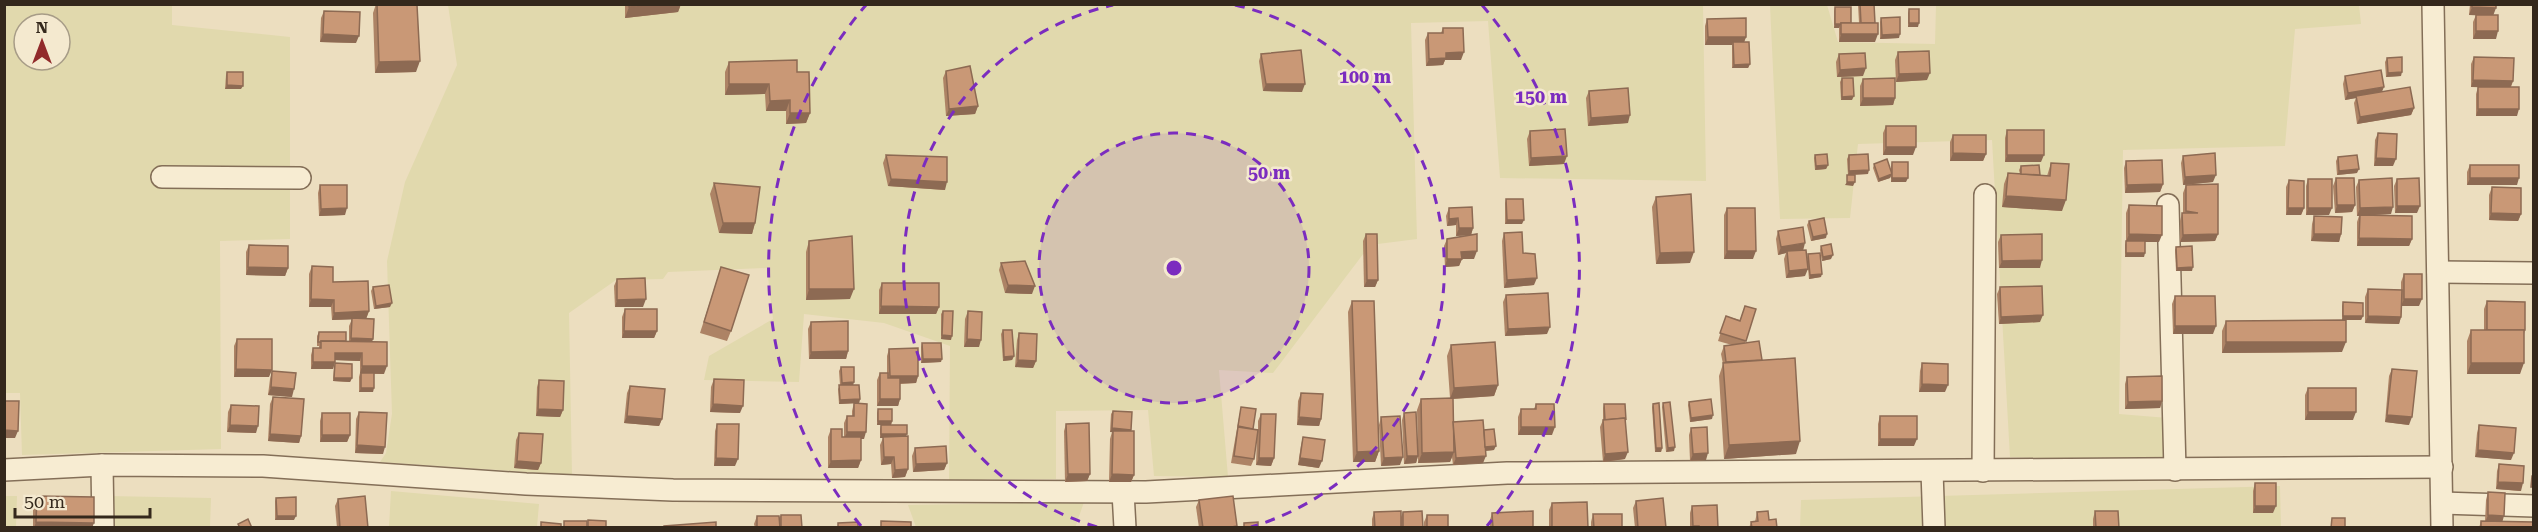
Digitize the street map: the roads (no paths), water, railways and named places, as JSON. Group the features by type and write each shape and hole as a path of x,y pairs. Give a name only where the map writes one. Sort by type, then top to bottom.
{"street":[{"path":"2433,4 2442,528"},
{"path":"162,177 300,178"},
{"path":"1983,471 1984,195"},
{"path":"2168,205 2175,470"},
{"path":"2438,272 2534,273"},
{"path":"4,470 102,465 316,468 526,484 673,490 1123,492 1508,473 2442,467"},
{"path":"102,465 103,528"},
{"path":"1932,471 1934,528"},
{"path":"1123,492 1125,528"},
{"path":"2442,503 2534,506"}]}
